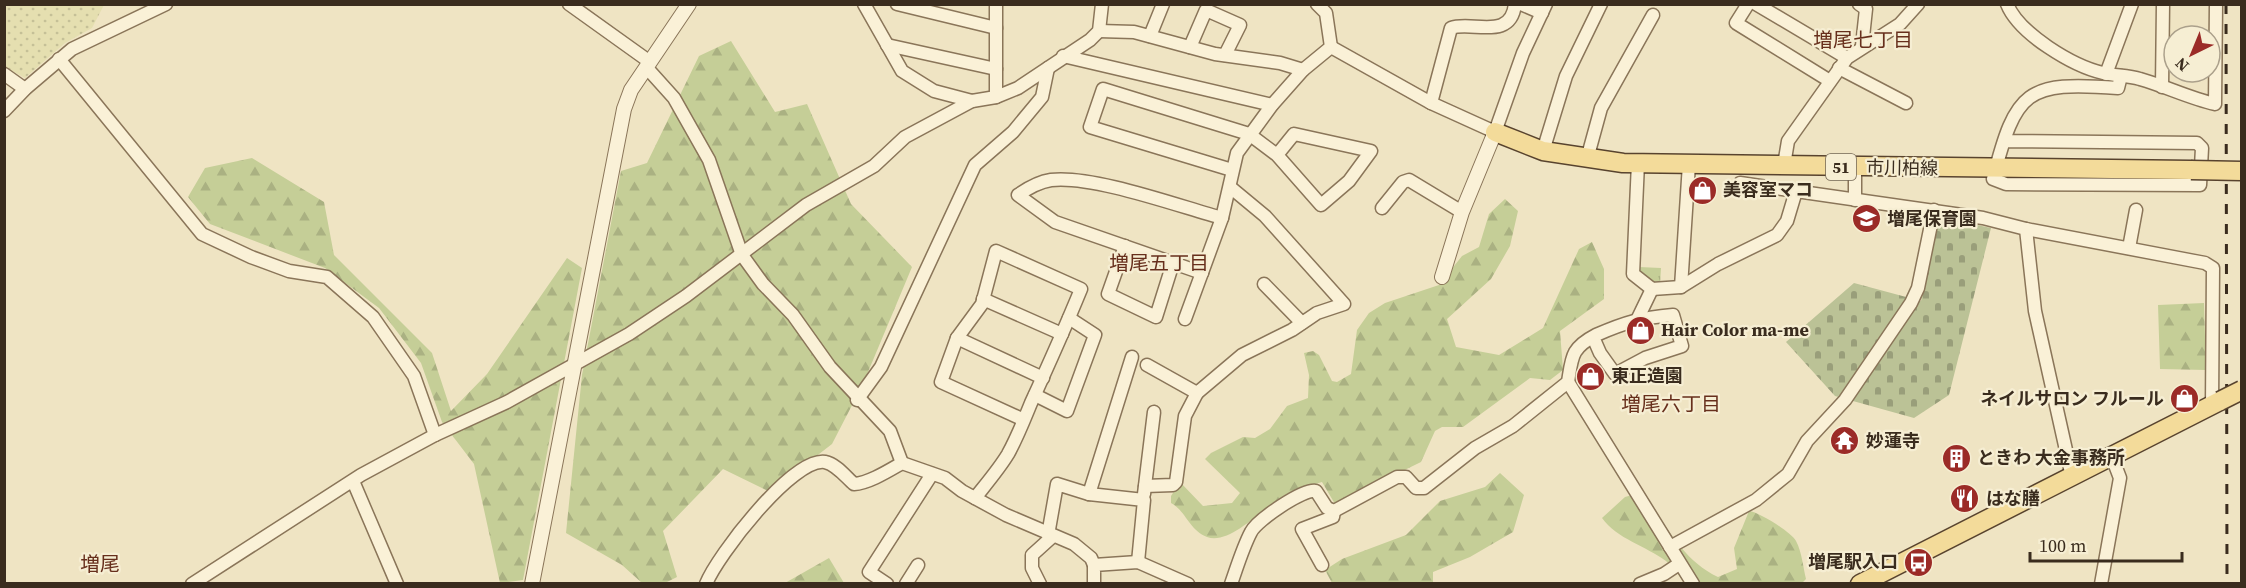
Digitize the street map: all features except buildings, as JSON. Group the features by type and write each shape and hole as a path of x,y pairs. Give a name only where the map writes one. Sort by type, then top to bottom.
{"main road":[{"name":"市川柏線","path":"1495,132 1543,151 1587,159 1638,163 2241,171"},
{"path":"1860,584 2241,390"}],"street":[{"path":"4,111 25,89 72,49 166,4"},
{"path":"569,4 649,65 674,98 709,160 742,255 762,284 793,315 857,400 890,431 902,463"},
{"path":"532,584 604,219 617,135 631,90 689,4"},
{"path":"864,4 902,71 934,91 972,101"},
{"path":"897,4 996,28"},
{"path":"996,4 996,97"},
{"path":"192,584 353,481 435,435 507,402 677,302 806,205 874,166 905,137 972,101 996,97 1018,88 1090,40 1099,31 1102,4"},
{"path":"1150,36 1163,4"},
{"path":"1317,4 1326,13 1331,47"},
{"path":"1431,103 1451,28 1458,26 1479,29 1503,25 1514,13 1515,4"},
{"path":"1442,277 1462,212 1495,132 1523,53 1544,9 1521,4"},
{"path":"1543,151 1566,76 1601,4"},
{"path":"1748,4 1736,23 1830,81"},
{"path":"1756,4 1847,57"},
{"path":"1858,4 1866,9 1862,46"},
{"path":"1784,165 1788,141 1847,57 1900,24 1918,4"},
{"path":"2007,4 2011,14 2043,42 2075,64 2106,74 2138,78 2214,104 2216,4"},
{"path":"2106,74 2132,4"},
{"path":"2163,4 2163,87"},
{"path":"1190,47 1206,10 1240,25 1225,55"},
{"path":"1587,159 1601,108 1653,15"},
{"path":"1099,31 1134,32 1225,55 1280,63 1303,70"},
{"path":"887,45 996,69"},
{"path":"1185,319 1222,218 1237,153 1272,105 1303,70 1331,47"},
{"path":"1331,47 1431,103 1495,132"},
{"path":"1063,56 1272,105"},
{"path":"59,59 202,234 251,257 289,271 327,277 373,317 414,376 435,435"},
{"path":"857,400 881,368 975,165 1013,132 1042,97 1048,68"},
{"path":"1839,68 1906,103"},
{"path":"4,74 25,89"},
{"path":"2005,141 2197,143 2202,148 2202,183 2198,186 2006,184 1993,179 2005,141 2017,110 2028,96 2059,86 2118,88 2121,76"},
{"path":"1232,170 1090,128 1103,89 1249,134 1277,155 1322,205 1349,181 1371,151 1294,134 1277,155"},
{"path":"1638,163 1633,274 1652,289 1681,287 1718,264 1777,235 1787,221 1796,191"},
{"path":"1681,287 1689,164"},
{"path":"1855,167 1855,200"},
{"path":"1202,273 1055,222 1018,195 1037,183 1049,180 1091,183 1222,218"},
{"path":"1382,208 1404,182 1409,180 1462,212"},
{"path":"1740,183 1983,218 2026,229 2205,263 2213,268 2216,403"},
{"path":"1145,486 1173,485 1176,482 1185,416 1197,393 1242,355 1317,313 1344,304 1265,216 1230,187"},
{"path":"1670,547 1756,500 1788,474 1807,441 1845,400 1911,303 1918,288 1934,210"},
{"path":"2129,248 2136,210"},
{"path":"2026,229 2035,311 2072,477"},
{"path":"1125,246 1108,294 1156,317 1173,263"},
{"path":"975,498 1008,455 1024,420 1035,395 1043,378 1081,289 996,251 983,299 957,338 941,382 1024,420"},
{"path":"1264,284 1302,323"},
{"path":"1638,318 1652,289"},
{"path":"983,299 1062,334"},
{"path":"1593,337 1600,353 1615,374 1645,358 1682,346 1673,315 1638,318 1593,337 1583,342 1573,353 1568,382 1693,584"},
{"path":"1035,395 1067,411 1095,335 1069,318"},
{"path":"957,338 1043,378"},
{"path":"1089,494 1132,357"},
{"path":"1148,365 1197,393"},
{"path":"1334,511 1397,477 1406,477 1416,488 1424,488 1475,448 1513,426 1568,382"},
{"path":"1138,562 1154,412"},
{"path":"2101,584 2121,478 2112,457"},
{"path":"706,584 711,570 754,513 806,466 825,462 834,466 854,484 866,483 883,471 902,463 945,478 975,498 1081,549 1094,565 1094,584"},
{"path":"887,584 869,572 932,474"},
{"path":"353,481 397,584"},
{"path":"1040,584 1032,568 1032,555 1051,536 1058,484 1089,494 1144,500"},
{"path":"1231,584 1252,530 1272,513 1309,490 1316,491 1327,508 1334,511"},
{"path":"1322,564 1302,529 1333,517 1334,511"},
{"path":"1094,565 1138,562 1188,584"},
{"path":"1641,583 1664,574 1679,564"},
{"path":"906,584 918,566"}],"shaded area":[{"path":"4,5 104,5 92,28 65,43 25,78 5,67"}],"green space":[{"path":"731,41 775,112 807,104 851,204 912,267 863,384 832,444 770,492 723,469 663,531 677,577 665,583 642,583 622,565 566,533 582,375 621,171 647,163 699,56"},
{"path":"252,158 324,202 334,255 432,353 451,411 487,374 567,258 582,268 523,580 500,583 474,464 442,422 421,363 379,308 325,268 210,224 188,197 205,168"},
{"path":"1505,199 1518,211 1510,246 1491,279 1447,319 1456,347 1499,355 1543,328 1579,249 1592,242 1604,269 1604,299 1560,331 1563,370 1550,380 1530,378 1463,427 1442,427 1435,431 1421,462 1335,504 1322,482 1287,494 1248,523 1227,535 1216,538 1207,537 1196,530 1171,503 1171,496 1180,482 1203,506 1232,503 1240,493 1205,459 1211,453 1243,437 1255,438 1270,429 1287,406 1308,398 1309,375 1304,353 1313,351 1319,355 1332,381 1337,382 1351,374 1357,330 1369,313 1385,303 1439,285 1462,256 1479,247 1489,214"},
{"path":"1940,217 1991,228 1949,395 1914,418 1835,396 1786,342 1854,283 1921,301"},
{"path":"1639,267 1661,268 1660,285 1655,286 1640,276"},
{"path":"2204,303 2206,370 2160,369 2158,305"},
{"path":"1500,473 1524,495 1513,532 1470,557 1433,572 1433,583 1332,583 1325,570 1342,559 1406,535 1440,501 1485,487"},
{"path":"1643,492 1684,551 1705,570 1718,577 1737,569 1734,548 1749,511 1767,519 1793,537 1800,550 1806,579 1801,584 1685,583 1666,561 1624,537 1602,518 1625,497"},
{"path":"829,558 844,583 785,583"}],"railway":[{"path":"2226,4 2227,584"}],"place":[{"name":"美容室マコ","path":"1702,190"},
{"name":"増尾保育園","path":"1866,219"},
{"name":"Hair Color ma-me","path":"1640,330"},
{"name":"東正造園","path":"1590,376"},
{"name":"ネイルサロン フルール","path":"2185,399"},
{"name":"妙蓮寺","path":"1845,441"},
{"name":"ときわ 大金事務所","path":"1956,458"},
{"name":"はな膳","path":"1965,499"},
{"name":"増尾駅入口","path":"1919,562"}],"district":[{"name":"増尾七丁目","path":"1863,40"},
{"name":"増尾五丁目","path":"1159,263"},
{"name":"増尾六丁目","path":"1671,404"},
{"name":"増尾","path":"100,564"}]}
